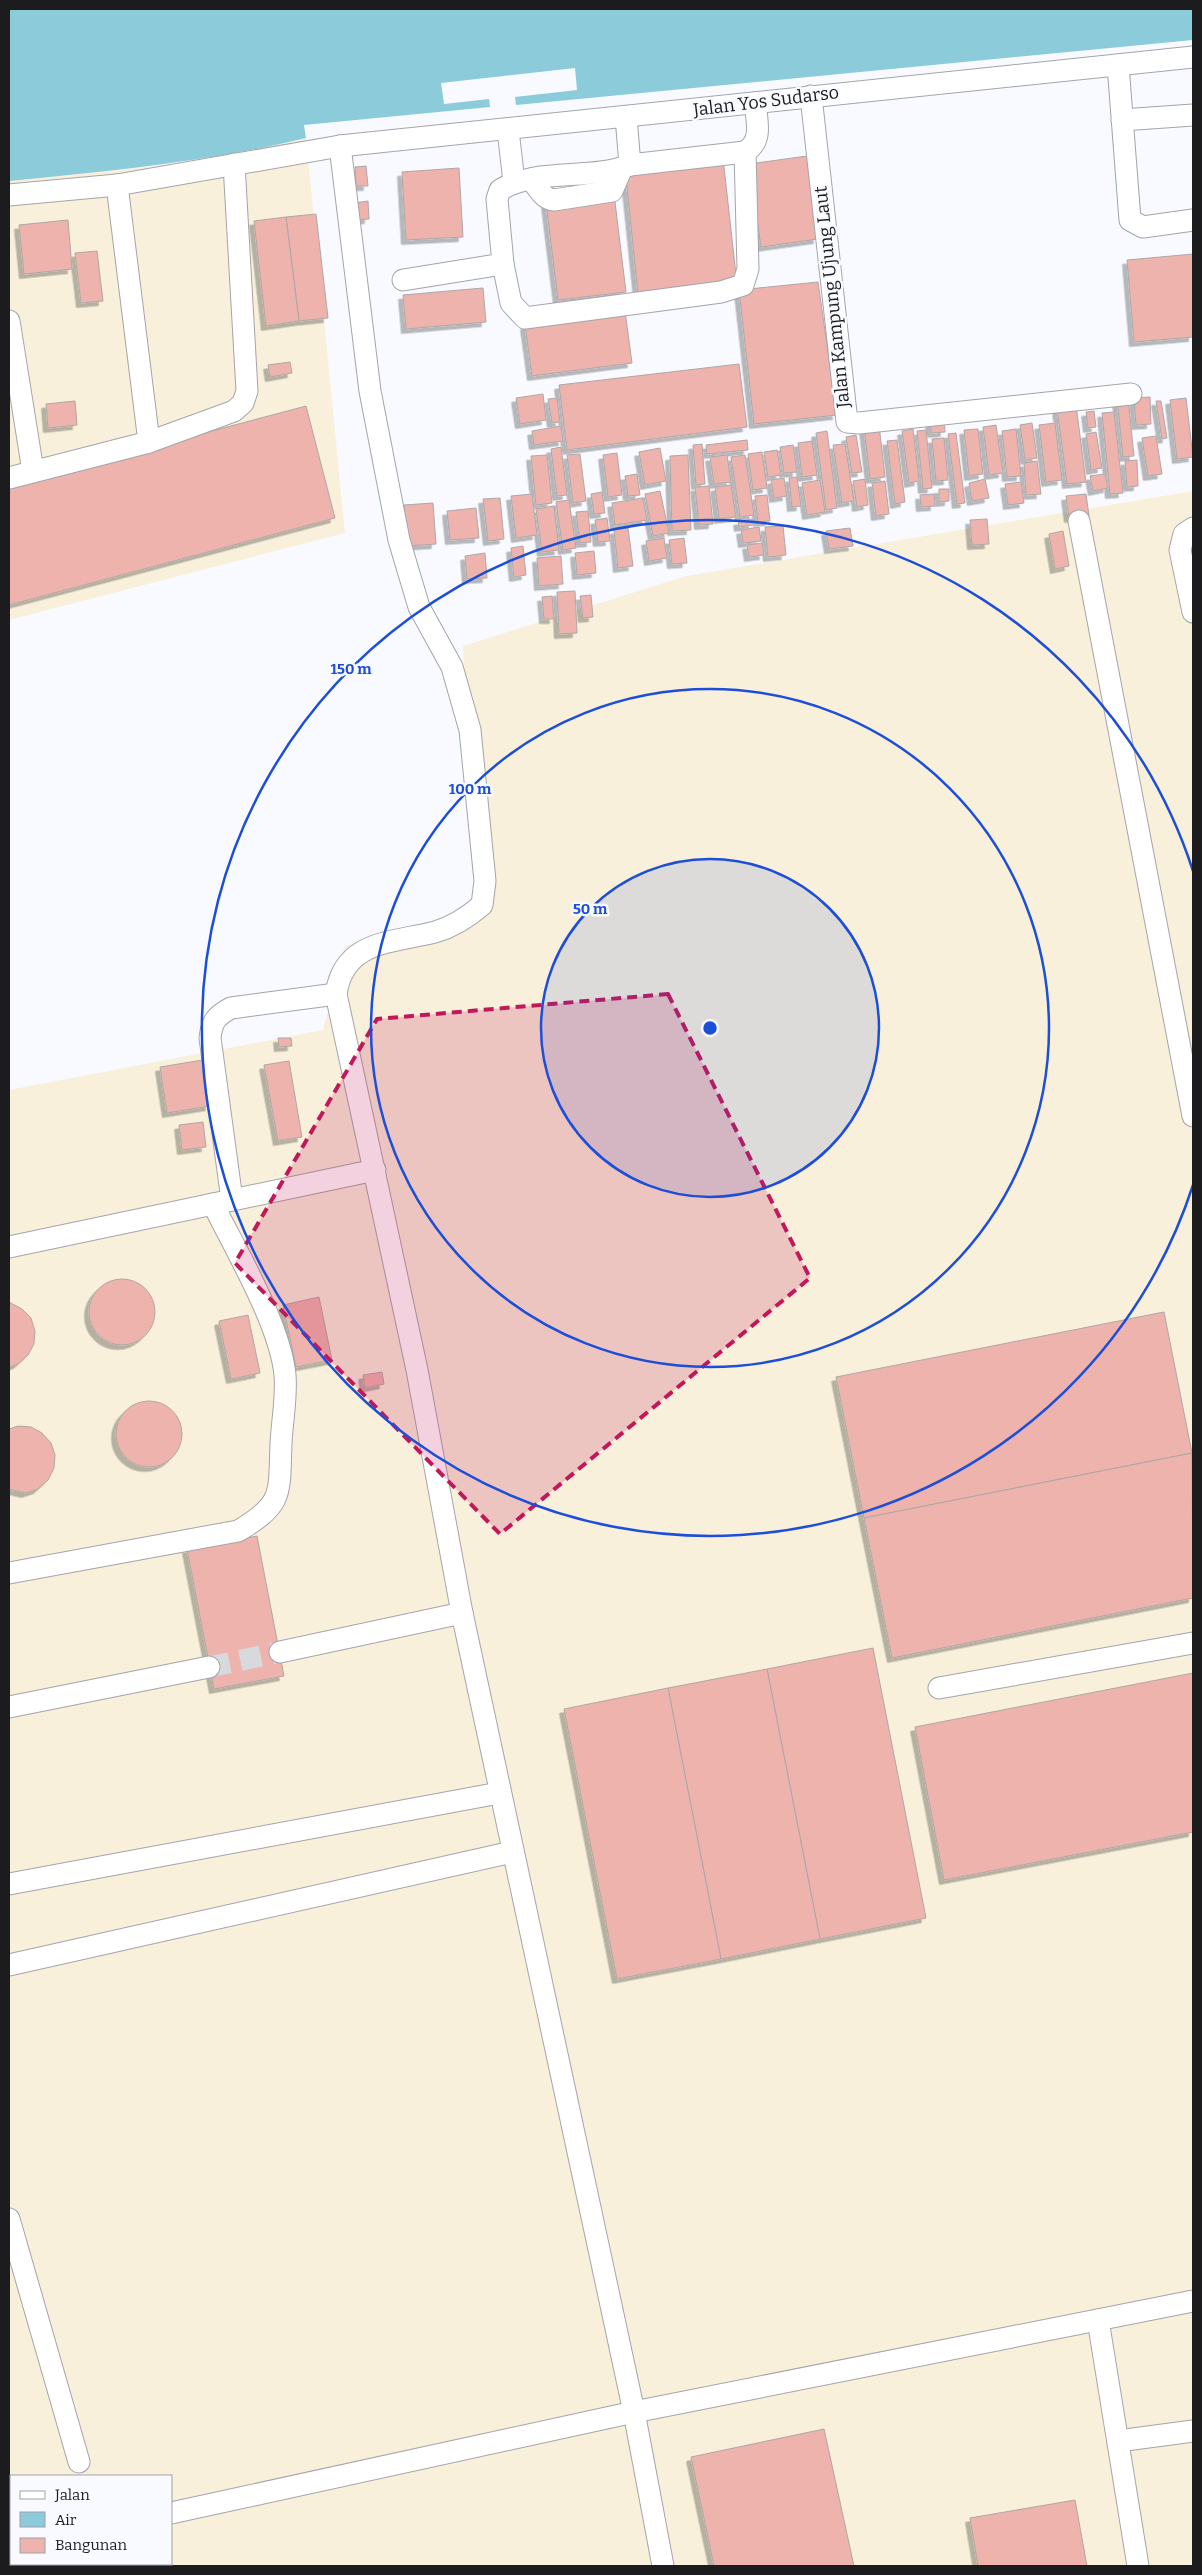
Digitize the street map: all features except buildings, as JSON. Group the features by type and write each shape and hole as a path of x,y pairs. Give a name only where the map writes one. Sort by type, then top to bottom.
{"street":[{"name":"Jalan Yos Sudarso","path":"9,195 117,185 340,146 508,130 811,96 1193,57"},
{"path":"1118,65 1130,220 1143,227 1193,220"},
{"name":"Jalan Kampung Ujung Laut","path":"811,96 847,422 858,423 1131,394"},
{"path":"744,152 748,269 743,285 721,292 525,318 511,304 503,264 497,199 500,190 523,180 744,152 754,146 758,136 755,103"},
{"path":"1122,120 1193,115"},
{"path":"626,117 626,166"},
{"path":"508,130 523,180"},
{"path":"340,146 370,391 397,531 419,607 452,667 470,730 485,881 482,905 465,919 437,932 405,938 358,953 347,962 341,972 336,994 417,1370 462,1613 499,1793 634,2412 663,2566"},
{"path":"9,478 149,442 234,411 243,403 247,391 234,164"},
{"path":"117,185 149,442"},
{"path":"403,280 503,264"},
{"path":"9,321 33,471"},
{"path":"1079,521 1193,1116"},
{"path":"1193,528 1184,534 1180,550 1193,612"},
{"path":"9,1574 238,1531 257,1520 273,1506 279,1487 285,1375 272,1325 222,1202 210,1038 212,1024 217,1015 231,1008 336,994"},
{"path":"9,1247 375,1170"},
{"path":"280,1652 462,1613"},
{"path":"939,1688 1193,1643"},
{"path":"9,1707 209,1667"},
{"path":"9,1884 499,1793"},
{"path":"9,1964 512,1852"},
{"path":"9,2219 79,2462"},
{"path":"172,2513 634,2412 1193,2301"},
{"path":"1098,2320 1138,2566"},
{"path":"1118,2441 1193,2430"}],"highlighted area":[{"path":"668,994 810,1278 500,1534 235,1263 377,1019"}],"shaded area":[{"path":"306,138 345,533 9,620 9,181 175,164 245,153"},
{"path":"1193,491 1193,2566 9,2566 9,1090 323,1030 345,946 476,912 463,646 686,576"}],"water":[{"path":"9,9 1193,9 1193,40 516,105 515,97 577,90 575,68 441,83 444,104 489,99 490,107 304,125 306,138 269,146 158,165 9,181"}],"tunnel":[{"path":"209,1667 280,1652"}]}
